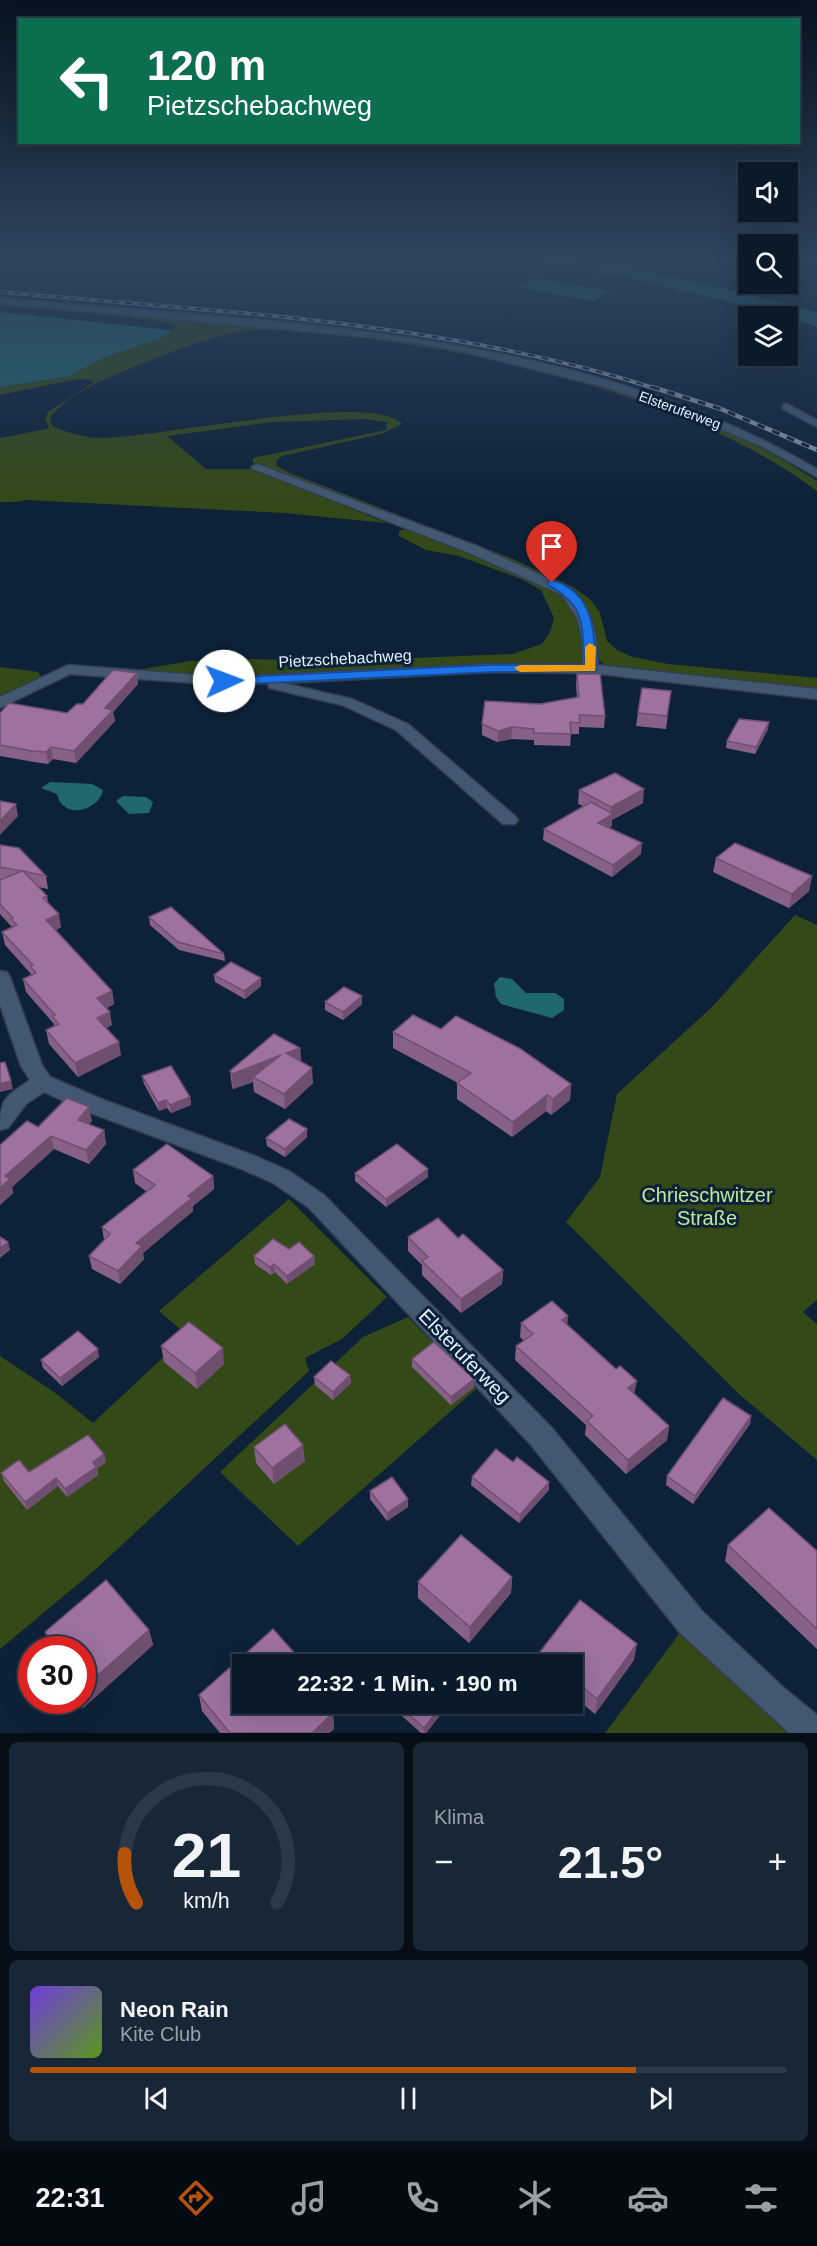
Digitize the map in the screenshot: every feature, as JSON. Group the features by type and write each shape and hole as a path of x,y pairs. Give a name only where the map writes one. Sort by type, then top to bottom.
{"street":[{"name":"Elsteruferweg","path":"420,341 544,367 612,386 687,411 769,446 817,474"},
{"path":"787,407 817,424"},
{"path":"257,467 482,553 567,592 579,603 586,616 591,669"},
{"name":"Pietzschebachweg","path":"0,703 68,669 224,681 490,668 591,669 817,694"},
{"path":"255,680 347,702 402,727 509,820"},
{"path":"0,977 32,1066 42,1082 18,1099 0,1122"},
{"name":"Elsteruferweg","path":"42,1082 96,1106 247,1161 281,1177 316,1202 542,1437 691,1622 773,1699 814,1733"}],"green space":[{"path":"146,341 205,341 91,386 68,400 50,417 52,426 85,437 96,438 123,437 306,414 349,412 383,415 402,424 381,434 282,456 276,461 277,466 513,559 573,587 591,600 600,613 607,641 617,650 633,657 668,664 817,678 817,690 612,667 602,663 595,654 587,610 580,600 563,587 510,562 253,463 253,458 386,430 387,422 365,419 272,422 167,436 206,469 254,469 386,523 285,513 27,500 0,502 0,438 47,429 49,426 45,419 48,412 93,383 91,380 77,379 0,395 0,387 69,376 103,358"},
{"path":"384,341 412,341 501,359 594,382 684,412 767,450 817,481 817,491 769,459 715,432 656,407 594,386 531,369"},
{"path":"405,529 447,543 562,594 581,615 584,661 578,665 325,674 210,676 141,672 143,669 191,661 244,659 340,661 513,654 542,644 550,632 554,618 541,590 521,579 459,556 426,550 399,536 399,531"},
{"path":"0,667 39,672 40,677 0,698"},
{"name":"Chrieschwitzer Straße","path":"795,915 817,925 817,1300 803,1312 817,1324 817,1460 740,1395 566,1222 600,1177 617,1094 712,1007"},
{"path":"289,1199 387,1297 342,1339 305,1358 309,1371 96,1569 0,1649 0,1356 54,1392 93,1423 187,1335 159,1311"},
{"path":"408,1317 477,1388 298,1546 220,1472 363,1337"},
{"path":"679,1634 793,1733 605,1733"}],"shaded area":[{"path":"0,341 152,341 103,358 69,376 0,387"},
{"path":"50,782 92,784 103,790 93,805 75,810 63,805 57,794 41,788"},
{"path":"123,796 146,797 153,802 149,813 129,814 116,801"},
{"path":"500,977 512,979 526,993 555,993 564,999 564,1010 552,1018 501,1004 496,997 494,984"}],"building":[{"path":"113,670 137,673 105,708 113,710 74,751 51,747 46,752 32,751 0,745 0,713 9,703 67,713 77,704 83,704"},
{"path":"577,674 600,674 605,716 579,715 580,723 570,722 571,734 534,733 534,729 512,727 498,731 482,724 485,701 540,704 579,697"},
{"path":"642,688 671,691 667,716 638,713"},
{"path":"739,719 769,722 756,747 727,741"},
{"path":"615,773 644,789 611,807 579,790"},
{"path":"0,801 16,804 0,821"},
{"path":"591,802 613,814 598,823 642,843 613,865 544,829"},
{"path":"735,843 812,876 792,894 716,858"},
{"path":"0,845 19,848 46,876 23,871 47,896 43,898 59,914 46,920 112,991 97,998 110,1012 97,1018 119,1042 75,1063 46,1030 59,1024 52,1016 55,1015 23,979 36,973 30,966 33,965 2,932 17,925 0,904 0,880 22,871 0,867"},
{"path":"171,907 224,954 178,942 149,917"},
{"path":"231,962 261,978 244,991 214,975"},
{"path":"344,987 362,996 343,1012 325,1002"},
{"path":"413,1015 441,1029 456,1016 519,1048 571,1084 553,1099 547,1095 513,1122 457,1083 471,1073 393,1032"},
{"path":"274,1034 300,1048 286,1053 312,1068 284,1094 253,1077 281,1055 232,1074 230,1071"},
{"path":"5,1062 11,1081 0,1084 0,1063"},
{"path":"171,1066 190,1097 170,1105 166,1100 158,1103 142,1076"},
{"path":"67,1098 89,1107 78,1120 104,1130 86,1150 51,1136 5,1176 10,1179 0,1188 0,1145 27,1121 38,1127"},
{"path":"289,1119 307,1129 285,1149 266,1138"},
{"path":"167,1144 213,1176 188,1196 192,1198 136,1243 142,1246 118,1271 89,1256 110,1234 102,1227 155,1185 133,1170"},
{"path":"397,1144 428,1169 386,1199 355,1173"},
{"path":"438,1218 458,1238 463,1234 503,1270 461,1299 422,1261 428,1257 408,1237"},
{"path":"0,1237 8,1242 0,1248"},
{"path":"273,1239 289,1249 299,1242 314,1256 287,1276 274,1264 270,1267 254,1256"},
{"path":"552,1301 568,1316 562,1320 616,1369 620,1366 637,1381 628,1388 669,1426 628,1460 587,1421 593,1416 516,1346 533,1334 521,1323"},
{"path":"189,1322 223,1348 195,1373 161,1346"},
{"path":"78,1331 98,1349 60,1378 41,1360"},
{"path":"434,1342 474,1379 451,1397 412,1359"},
{"path":"331,1361 350,1375 333,1392 314,1377"},
{"path":"723,1398 751,1416 695,1496 667,1476"},
{"path":"285,1424 303,1445 272,1468 254,1447"},
{"path":"88,1435 104,1454 93,1462 96,1467 65,1489 56,1478 25,1502 1,1473 19,1460 29,1472"},
{"path":"496,1449 513,1462 517,1457 549,1482 520,1515 472,1477"},
{"path":"392,1477 408,1499 387,1513 370,1491"},
{"path":"769,1508 817,1551 817,1629 728,1545"},
{"path":"461,1535 512,1577 470,1627 418,1582"},
{"path":"106,1580 149,1630 96,1677 96,1636 48,1636 45,1632"},
{"path":"580,1600 637,1644 597,1699 583,1687 583,1654 542,1654 540,1652"},
{"path":"273,1629 295,1654 245,1654"},
{"path":"232,1666 232,1714 332,1714 312,1733 230,1733 199,1695"},
{"path":"408,1714 435,1714 424,1728"}],"railway":[{"path":"454,341 577,366 657,389"},
{"path":"652,387 721,409 817,450"}],"slow traffic":[{"path":"520,668 591,669 590,647"}],"route":[{"path":"224,681 490,668 591,669 591,648 586,616 579,603 552,583"}]}
